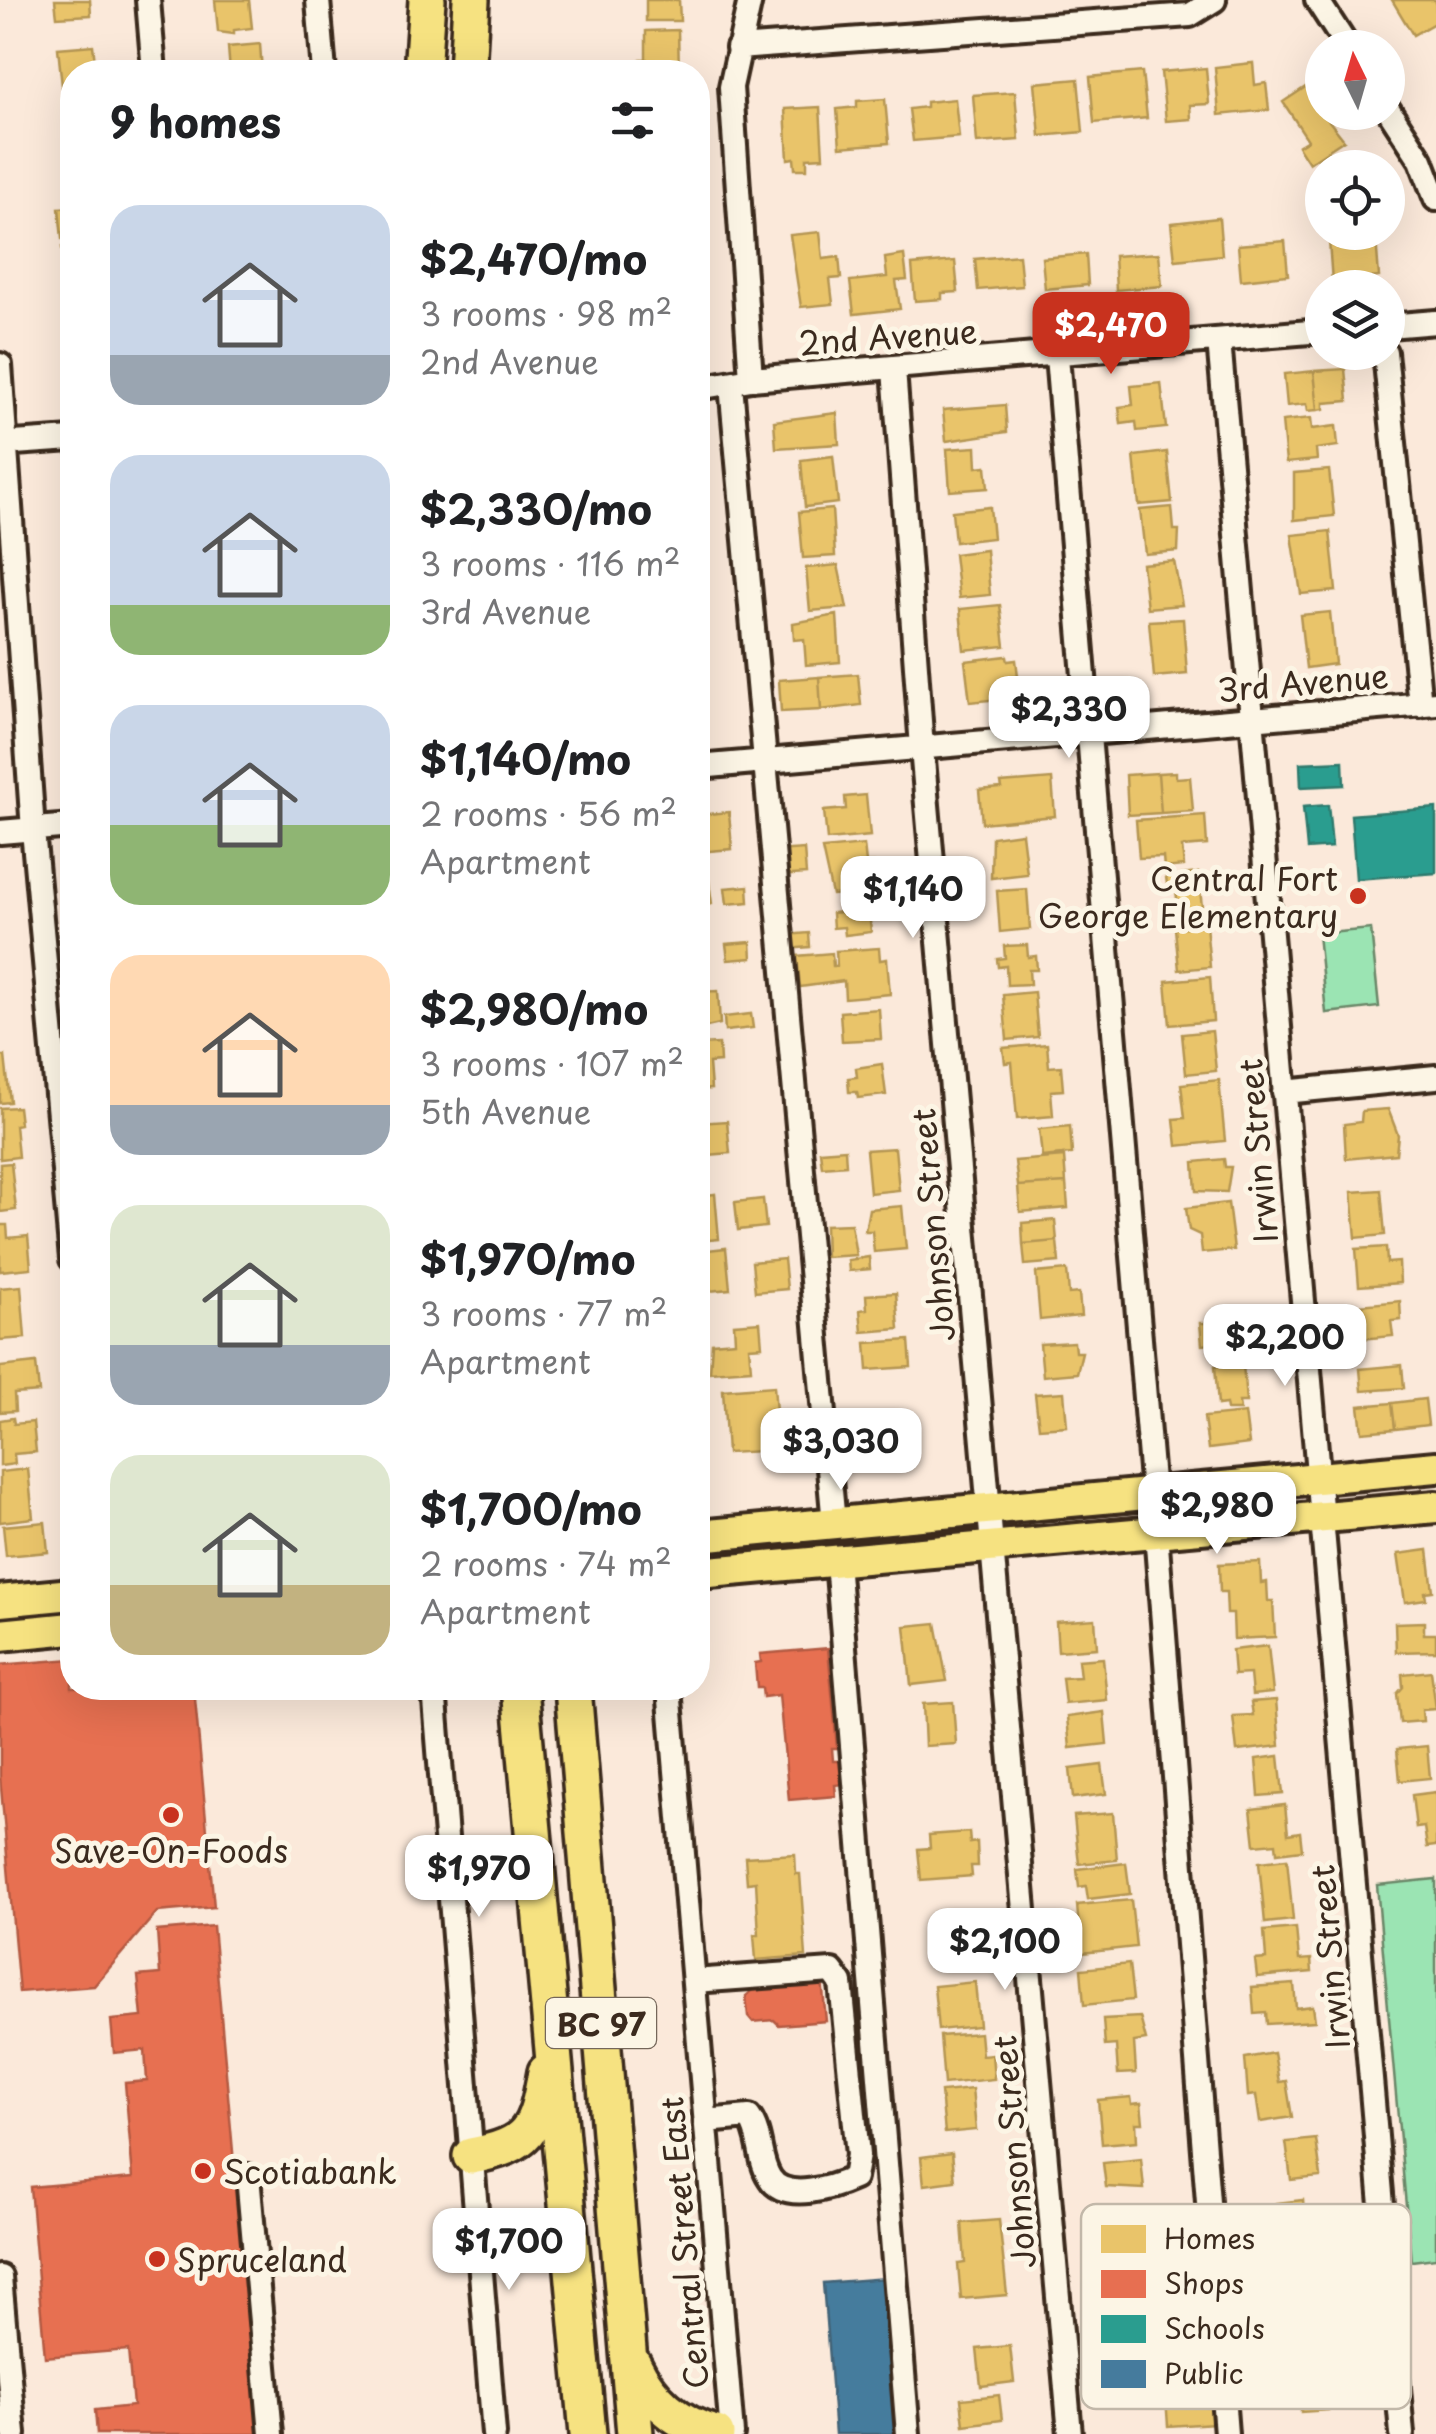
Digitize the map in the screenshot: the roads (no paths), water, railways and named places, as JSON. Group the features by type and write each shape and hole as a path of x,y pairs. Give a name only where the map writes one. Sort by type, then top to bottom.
{"highway":[{"path":"423,60 427,0"},
{"path":"468,60 471,0"},
{"name":"BC 97","path":"521,1700 588,2434"},
{"name":"BC 97","path":"567,1700 635,2434"},
{"path":"471,2156 510,2149 521,2141 542,2092 552,2036"},
{"path":"628,2354 656,2400 688,2424 716,2434"}],"main road":[{"path":"710,1535 1436,1467"},
{"path":"710,1572 1436,1508"},
{"path":"0,1602 60,1595"},
{"path":"0,1635 60,1629"}],"street":[{"path":"148,0 153,60"},
{"path":"318,0 323,60"},
{"path":"750,0 730,87 741,382 763,761 834,1524"},
{"path":"738,48 1190,15 1214,0"},
{"path":"1317,0 1336,30"},
{"path":"1402,130 1421,160 1436,199"},
{"path":"1405,325 1436,322"},
{"name":"2nd Avenue","path":"710,386 1305,333"},
{"name":"Irwin Street","path":"1219,340 1249,718 1324,1517 1382,2204"},
{"path":"1057,356 1153,1494"},
{"path":"0,366 32,830 60,1130"},
{"name":"Johnson Street","path":"894,369 922,748 1070,2434"},
{"path":"1387,370 1428,704"},
{"path":"4,444 60,440"},
{"name":"3rd Avenue","path":"710,766 1428,704"},
{"path":"0,832 60,827"},
{"path":"1284,1092 1436,1077"},
{"path":"1156,1532 1208,2204"},
{"path":"838,1561 908,2434"},
{"path":"435,1700 494,2434"},
{"name":"Central Street East","path":"670,1700 732,2434"},
{"path":"694,1980 832,1971 841,1983 858,2154 854,2178 834,2188 782,2188 770,2179 749,2117 706,2120"},
{"path":"248,2176 271,2434"},
{"path":"0,2276 14,2434"},
{"path":"1224,2409 1226,2434"},
{"name":"Irwin Street","path":"1400,2409 1402,2434"}],"place":[{"name":"Central Fort George Elementary","path":"1358,896"},
{"name":"Save-On-Foods","path":"171,1815"},
{"name":"Scotiabank","path":"203,2171"},
{"name":"Spruceland","path":"157,2259"}]}
